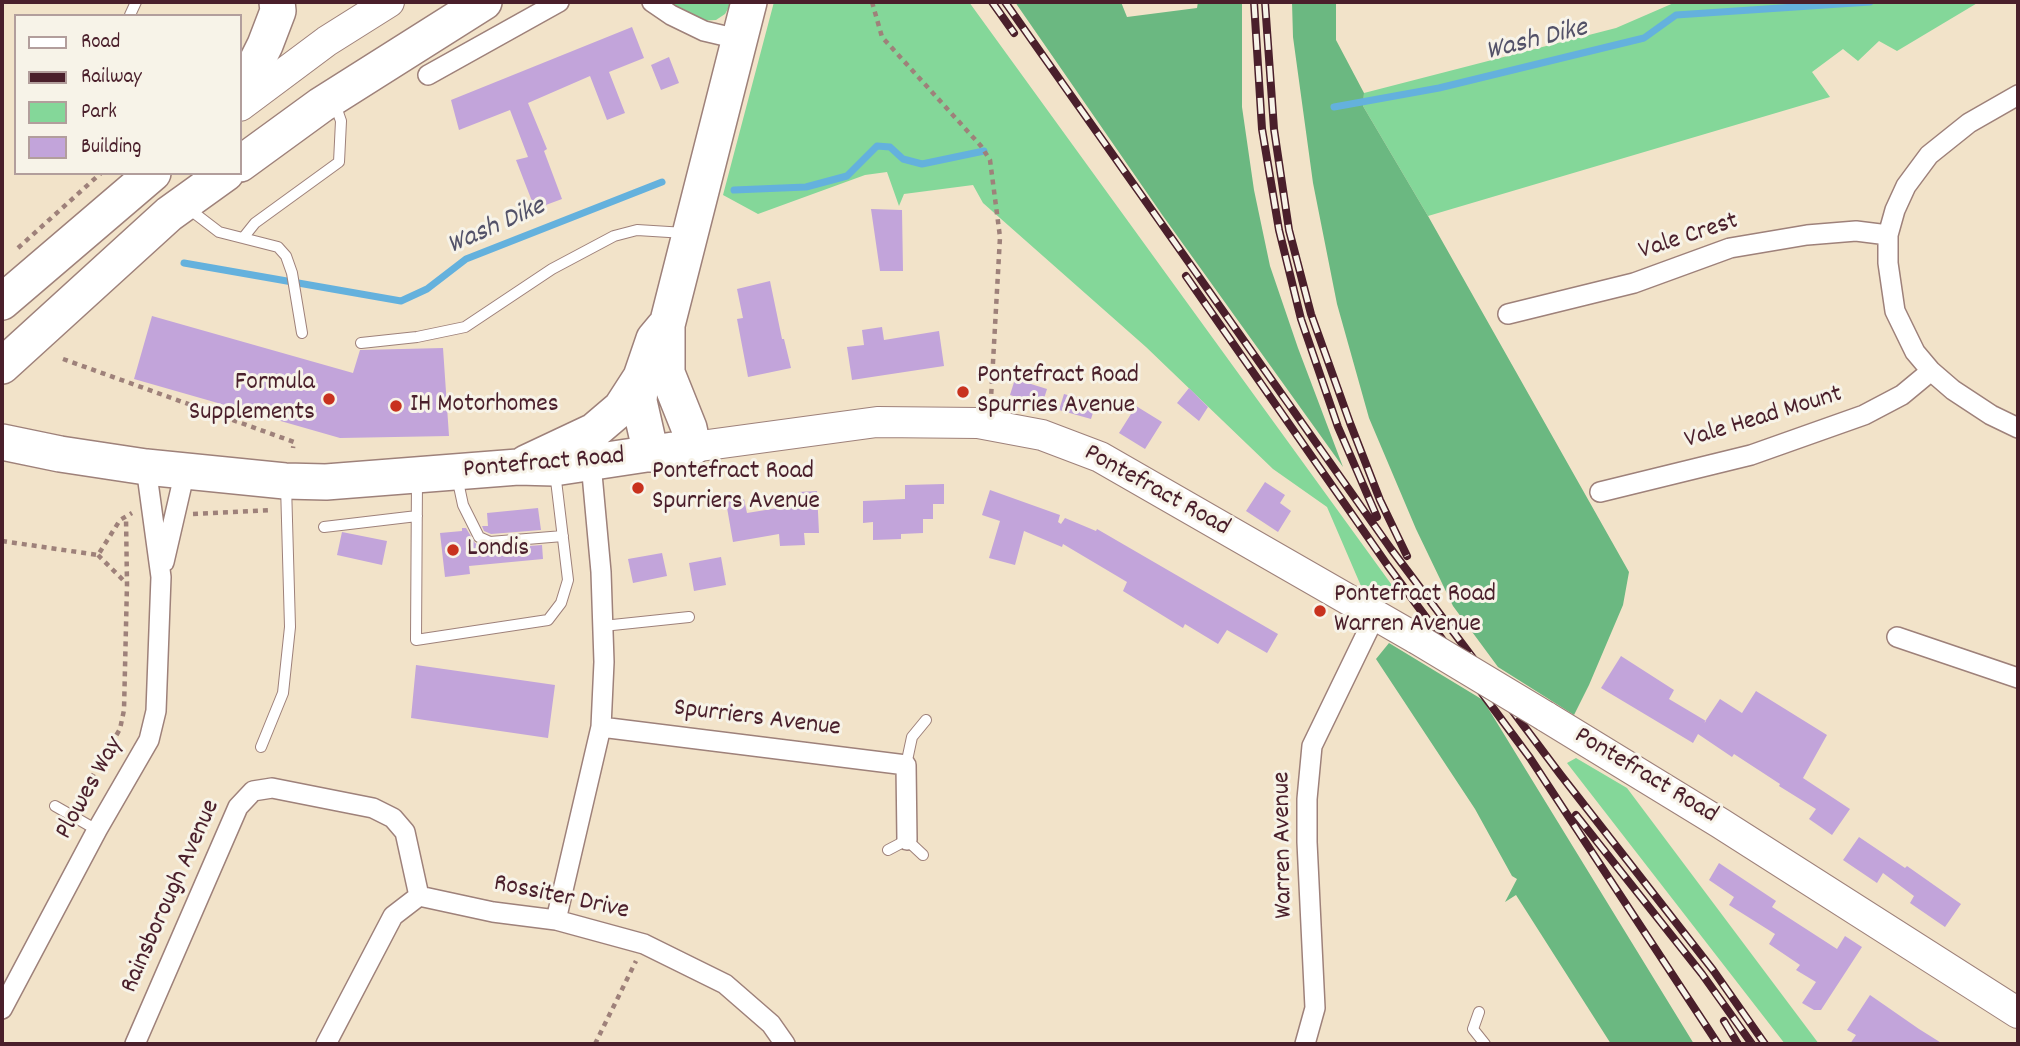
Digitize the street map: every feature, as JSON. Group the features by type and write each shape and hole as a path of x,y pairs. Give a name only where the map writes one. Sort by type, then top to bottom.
{"highway":[{"path":"242,85 265,45 278,11 277,2"},
{"path":"242,163 333,98 484,2"},
{"path":"693,447 689,428 667,373 667,325 749,2"},
{"path":"2,302 150,175"},
{"path":"2,366 183,205 223,175"},
{"path":"517,467 594,431 621,408 641,377 654,339 667,325"},
{"path":"641,377 639,401 651,454"},
{"name":"Pontefract Road","path":"2,442 146,467 285,481 326,482 517,467 554,468 693,447"}],"main road":[{"path":"242,105 327,41 388,2"},
{"name":"Pontefract Road","path":"693,447 877,422 978,423 1042,435 1100,457 1417,639 1545,716 1731,830 2018,1013"}],"street":[{"path":"428,75 559,2"},
{"path":"652,2 704,31 738,39"},
{"path":"2018,95 1969,123 1929,155 1906,186 1888,236 1888,263 1895,311 1915,352 1931,371 1953,390 1991,415 2018,428"},
{"name":"Vale Crest","path":"1508,314 1634,283 1730,248 1856,230 1888,236"},
{"name":"Vale Head Mount","path":"1600,492 1751,455 1864,415 1902,395 1931,371"},
{"path":"556,920 601,727 603,626 591,463"},
{"name":"Plowes Way","path":"2,1009 7,988 149,740 156,711 161,577 146,467"},
{"name":"Plowes Way","path":"161,577 185,471"},
{"name":"Warren Avenue","path":"1305,1044 1315,1008 1307,842 1307,799 1312,746 1375,616"},
{"path":"1897,636 2018,678"},
{"name":"Spurriers Avenue","path":"601,727 906,765"},
{"path":"906,765 907,840"},
{"name":"Rainsborough Avenue","path":"135,1044 238,807 253,791 272,788 373,808 393,818 405,832 419,896"},
{"path":"326,1044 393,916 419,896"},
{"name":"Rossiter Drive","path":"419,896 493,912 556,920 644,944 725,984 771,1024 785,1044"}],"lane":[{"path":"243,238 255,223 339,162 341,121 333,98"},
{"path":"183,205 219,233 278,247 286,256 292,273 302,333"},
{"path":"361,343 417,337 465,327 552,269 614,236 637,230 689,234"},
{"path":"417,476 416,640 548,620 561,603 568,580 554,468"},
{"path":"457,473 463,505 479,537 490,542 563,536"},
{"path":"261,747 283,693 290,627 285,481"},
{"path":"324,527 417,516"},
{"path":"603,626 689,617"},
{"path":"906,765 912,737 926,720"},
{"path":"55,806 97,830"},
{"path":"888,849 907,840 923,855"},
{"path":"1479,1012 1473,1029 1485,1044"}],"path":[{"path":"872,2 882,37 981,146 990,160 1000,237 991,398"},
{"path":"11,255 99,175"},
{"path":"63,359 294,442 293,448"},
{"path":"70,814 120,729 126,684 126,517"},
{"path":"98,555 127,584"},
{"path":"595,1044 644,944"}],"green space":[{"path":"670,2 732,2 725,14 716,20 699,21"},
{"path":"774,2 969,2 1402,599 1361,586 1327,507 1273,469 1146,347 983,203 973,185 904,194 899,206 887,172 865,175 758,214 723,195"},
{"path":"1015,2 1121,2 1127,17 1197,8 1198,2 1242,2 1242,107 1254,190 1270,266 1343,467 1163,216"},
{"path":"1292,2 1336,2 1336,40 1364,93 1363,106 1629,572 1623,605 1574,715 1498,667 1453,606 1416,529 1369,418 1337,304 1313,183 1293,37"},
{"path":"1676,2 1979,2 1897,51 1879,41 1858,61 1843,49 1812,72 1830,97 1428,216 1363,106 1364,93 1616,28"},
{"path":"1389,643 1483,700 1694,1044 1611,1044 1516,895 1505,902 1517,879 1512,876 1475,809 1376,659"},
{"path":"1576,758 1627,788 1819,1044 1785,1044 1567,763"}],"building":[{"path":"632,27 644,58 609,72 625,113 607,120 590,76 528,103 547,149 544,151 562,199 535,209 516,160 528,157 510,110 459,130 451,100"},
{"path":"669,57 679,83 661,90 651,65"},
{"path":"871,209 902,210 903,271 880,271"},
{"path":"770,281 791,368 748,377 737,319 743,318 737,289"},
{"path":"152,316 353,373 360,350 443,348 449,436 340,438 134,379"},
{"path":"882,327 884,340 939,331 944,366 852,380 847,347 864,345 862,330"},
{"path":"1015,379 1047,389 1042,405 1010,395"},
{"path":"1189,388 1208,407 1199,421 1177,403"},
{"path":"1064,394 1096,403 1091,419 1059,410"},
{"path":"1136,406 1162,422 1145,449 1119,433"},
{"path":"1265,482 1285,495 1280,503 1291,511 1278,532 1246,511"},
{"path":"944,484 944,504 933,504 933,519 923,519 923,533 901,534 901,539 873,540 873,522 863,523 863,501 905,499 905,485"},
{"path":"990,490 1060,515 1058,522 1061,524 1065,518 1096,531 1097,529 1278,634 1267,653 1227,630 1218,644 1185,624 1183,628 1123,591 1127,582 1063,544 1062,547 1024,531 1015,565 989,558 1000,521 982,515"},
{"path":"817,491 819,533 804,533 805,545 780,546 779,534 733,542 726,502 744,499 747,513 778,506 798,505 798,492"},
{"path":"538,508 541,530 491,534 484,531 482,526 488,526 487,513"},
{"path":"462,528 466,528 475,543 488,549 542,545 543,559 469,566 470,574 445,577 440,533 462,531"},
{"path":"342,532 387,541 382,565 337,555"},
{"path":"662,553 667,576 633,583 628,559"},
{"path":"721,557 726,585 694,591 689,563"},
{"path":"1621,656 1674,690 1669,699 1706,721 1720,699 1742,713 1756,691 1827,735 1803,778 1850,809 1832,835 1809,819 1816,809 1734,754 1732,757 1698,734 1693,743 1601,688"},
{"path":"416,665 555,685 548,738 411,718"},
{"path":"1859,837 1905,868 1907,866 1961,904 1945,927 1910,903 1914,896 1883,873 1877,883 1843,860"},
{"path":"1719,863 1776,901 1772,907 1837,949 1845,936 1862,947 1821,1010 1814,1010 1802,1003 1816,982 1796,970 1800,965 1769,944 1775,934 1729,905 1734,897 1709,880"},
{"path":"1870,995 1943,1044 1850,1044 1856,1035 1847,1030"}],"waterway":[{"name":"Wash Dike","path":"1334,107 1439,88 1644,38 1676,15 1870,2"},
{"name":"Wash Dike","path":"734,190 806,187 847,176 877,146 890,147 903,159 922,164 984,151"},
{"name":"Wash Dike","path":"184,263 401,301 427,289 466,259 662,182"}],"railway":[{"path":"992,2 1014,33"},
{"path":"1005,2 1391,549 1560,774 1713,970 1765,1044"},
{"path":"1254,2 1262,129 1279,230 1301,319 1338,427 1377,517"},
{"path":"1265,2 1274,129 1289,230 1311,314 1350,423 1380,500 1407,556"},
{"path":"1186,276 1388,566 1530,758 1718,1044"},
{"path":"1576,815 1702,974 1752,1044"},
{"path":"1724,1021 1738,1044"}],"place":[{"name":"Pontefract Road Spurries Avenue","path":"963,392"},
{"name":"Formula Supplements","path":"329,399"},
{"name":"IH Motorhomes","path":"396,406"},
{"name":"Pontefract Road Spurriers Avenue","path":"638,488"},
{"name":"Londis","path":"453,550"},
{"name":"Pontefract Road Warren Avenue","path":"1320,611"}]}
